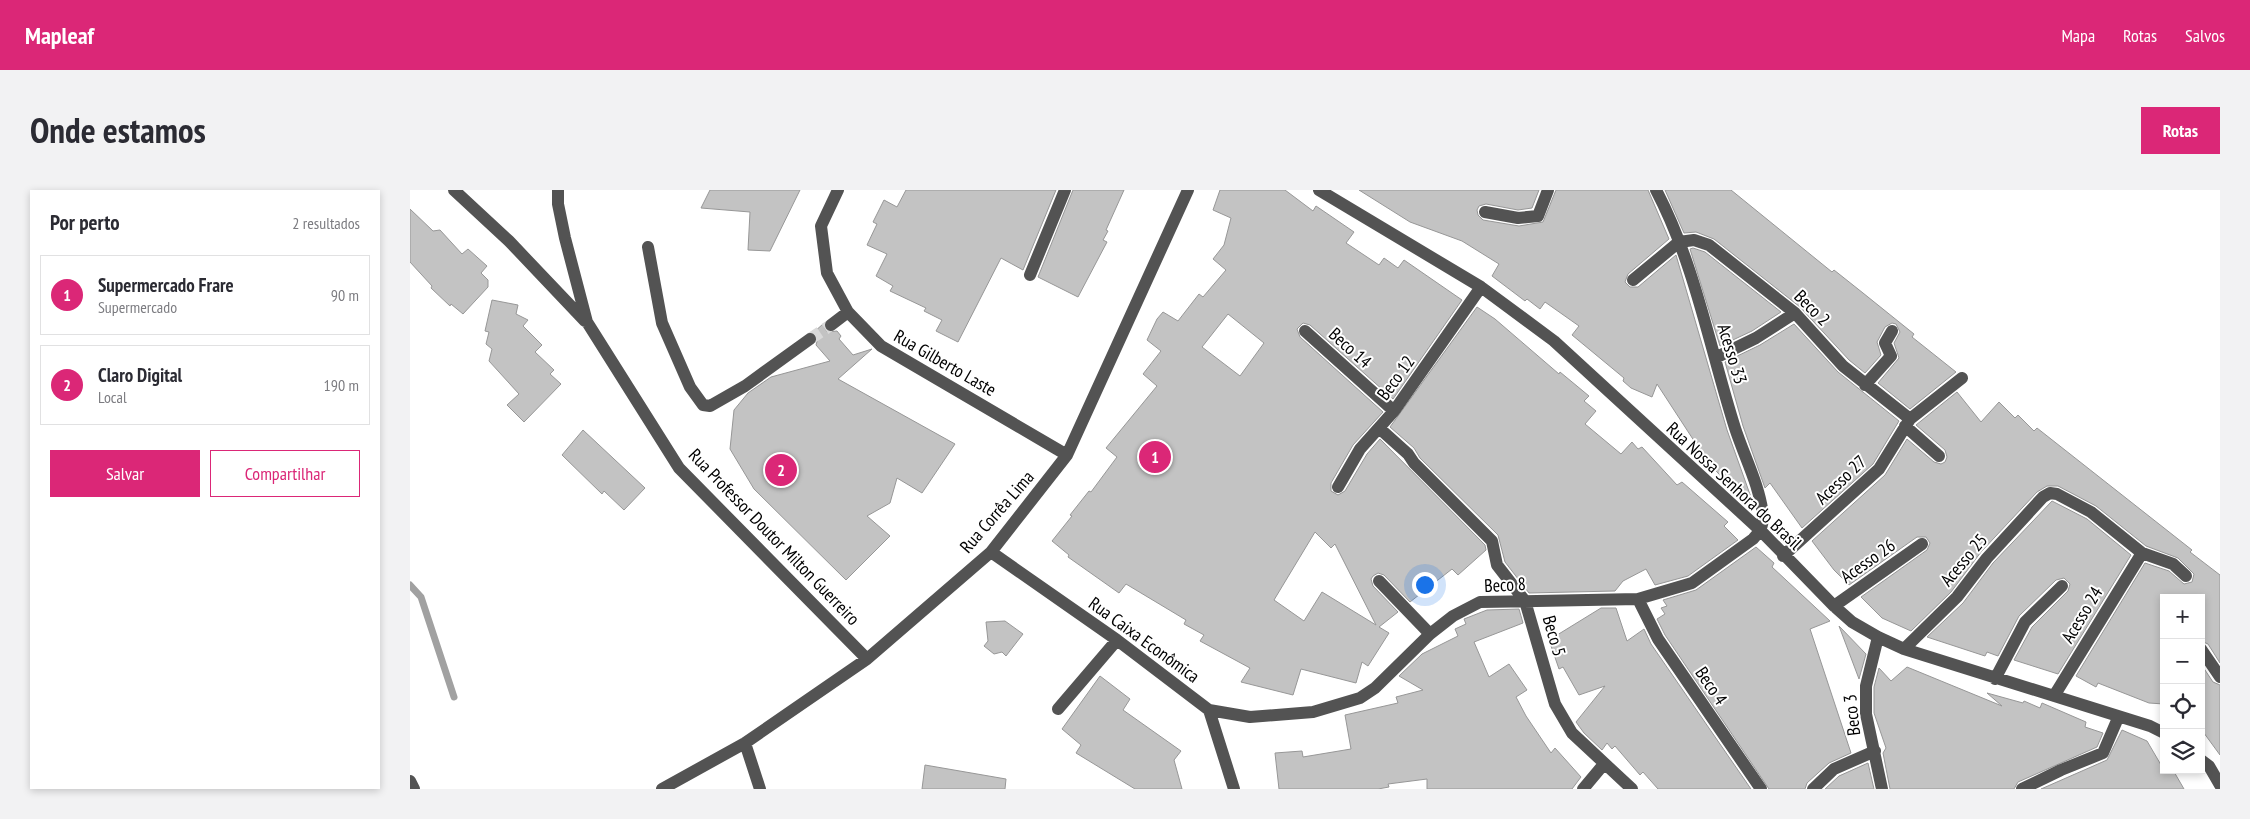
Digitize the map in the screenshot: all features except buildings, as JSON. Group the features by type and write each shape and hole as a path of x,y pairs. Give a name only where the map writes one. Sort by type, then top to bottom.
{"street":[{"path":"454,190 509,241 587,322"},
{"name":"Rua Professor Doutor Milton Guerreiro","path":"558,190 558,204 565,238 587,322 680,468 867,659"},
{"name":"Rua Gilberto Laste","path":"838,190 821,226 827,273 848,312 881,346 1068,455"},
{"path":"1030,275 1065,190"},
{"name":"Rua Corrêa Lima","path":"662,789 745,743 867,659 991,552 1068,455 1188,190"},
{"name":"Rua Nossa Senhora do Brasil","path":"1319,190 1481,287 1571,356 1761,531 1783,556 1852,622 1904,649 2118,718 2150,726 2160,731"},
{"path":"1485,212 1518,218 1538,216 1548,190"},
{"name":"Acesso 33","path":"1656,190 1679,242 1735,428 1760,500 1763,517 1761,531"},
{"name":"Beco 2","path":"1679,242 1694,240 1709,245 1795,313 1843,366 1908,423 1940,456"},
{"path":"1633,280 1679,242"},
{"path":"648,247 662,323 690,387 703,405 710,406 745,386 810,339"},
{"name":"Beco 12","path":"1338,487 1360,449 1394,411 1481,287"},
{"path":"831,325 848,312"},
{"path":"1715,358 1756,338 1795,313"},
{"name":"Beco 14","path":"1305,331 1394,411"},
{"path":"1866,385 1891,356 1885,343 1892,331"},
{"path":"1908,423 1962,378"},
{"name":"Acesso 27","path":"1783,556 1879,470 1908,423"},
{"name":"Beco 5","path":"1379,428 1408,454 1414,463 1492,540 1497,565 1525,601 1555,704 1572,733 1632,789"},
{"name":"Acesso 25","path":"1904,649 1957,597 1987,558 2043,497 2050,493 2057,494 2091,512 2142,553"},
{"name":"Beco 8","path":"1209,710 1250,717 1313,712 1360,698 1375,688 1430,634 1453,616 1480,602 1638,599 1692,584 1761,531"},
{"name":"Acesso 26","path":"1834,606 1922,544"},
{"name":"Rua Caixa Econômica","path":"991,552 1117,640 1209,710"},
{"path":"2142,553 2173,564 2186,576"},
{"name":"Acesso 24","path":"2054,696 2142,553"},
{"path":"1379,581 1430,634"},
{"path":"1995,679 2024,622 2062,586"},
{"name":"Beco 4","path":"1638,599 1658,639 1761,789"},
{"name":"Beco 3","path":"1878,637 1866,686 1866,714 1882,789"},
{"path":"1058,709 1117,640"},
{"path":"2205,655 2220,677"},
{"path":"1209,710 1234,789"},
{"path":"2022,789 2061,770 2103,753 2118,718"},
{"path":"745,743 760,789"},
{"path":"1813,789 1834,769 1875,751"},
{"path":"2210,762 2220,785"},
{"path":"1583,789 1604,764"},
{"path":"410,780 414,789"}],"waterway":[{"path":"410,585 421,597 454,697"}],"tunnel":[{"path":"810,339 831,325"}],"place":[{"name":"Supermercado Frare","path":"1155,457"},
{"name":"Claro Digital","path":"781,470"}]}
